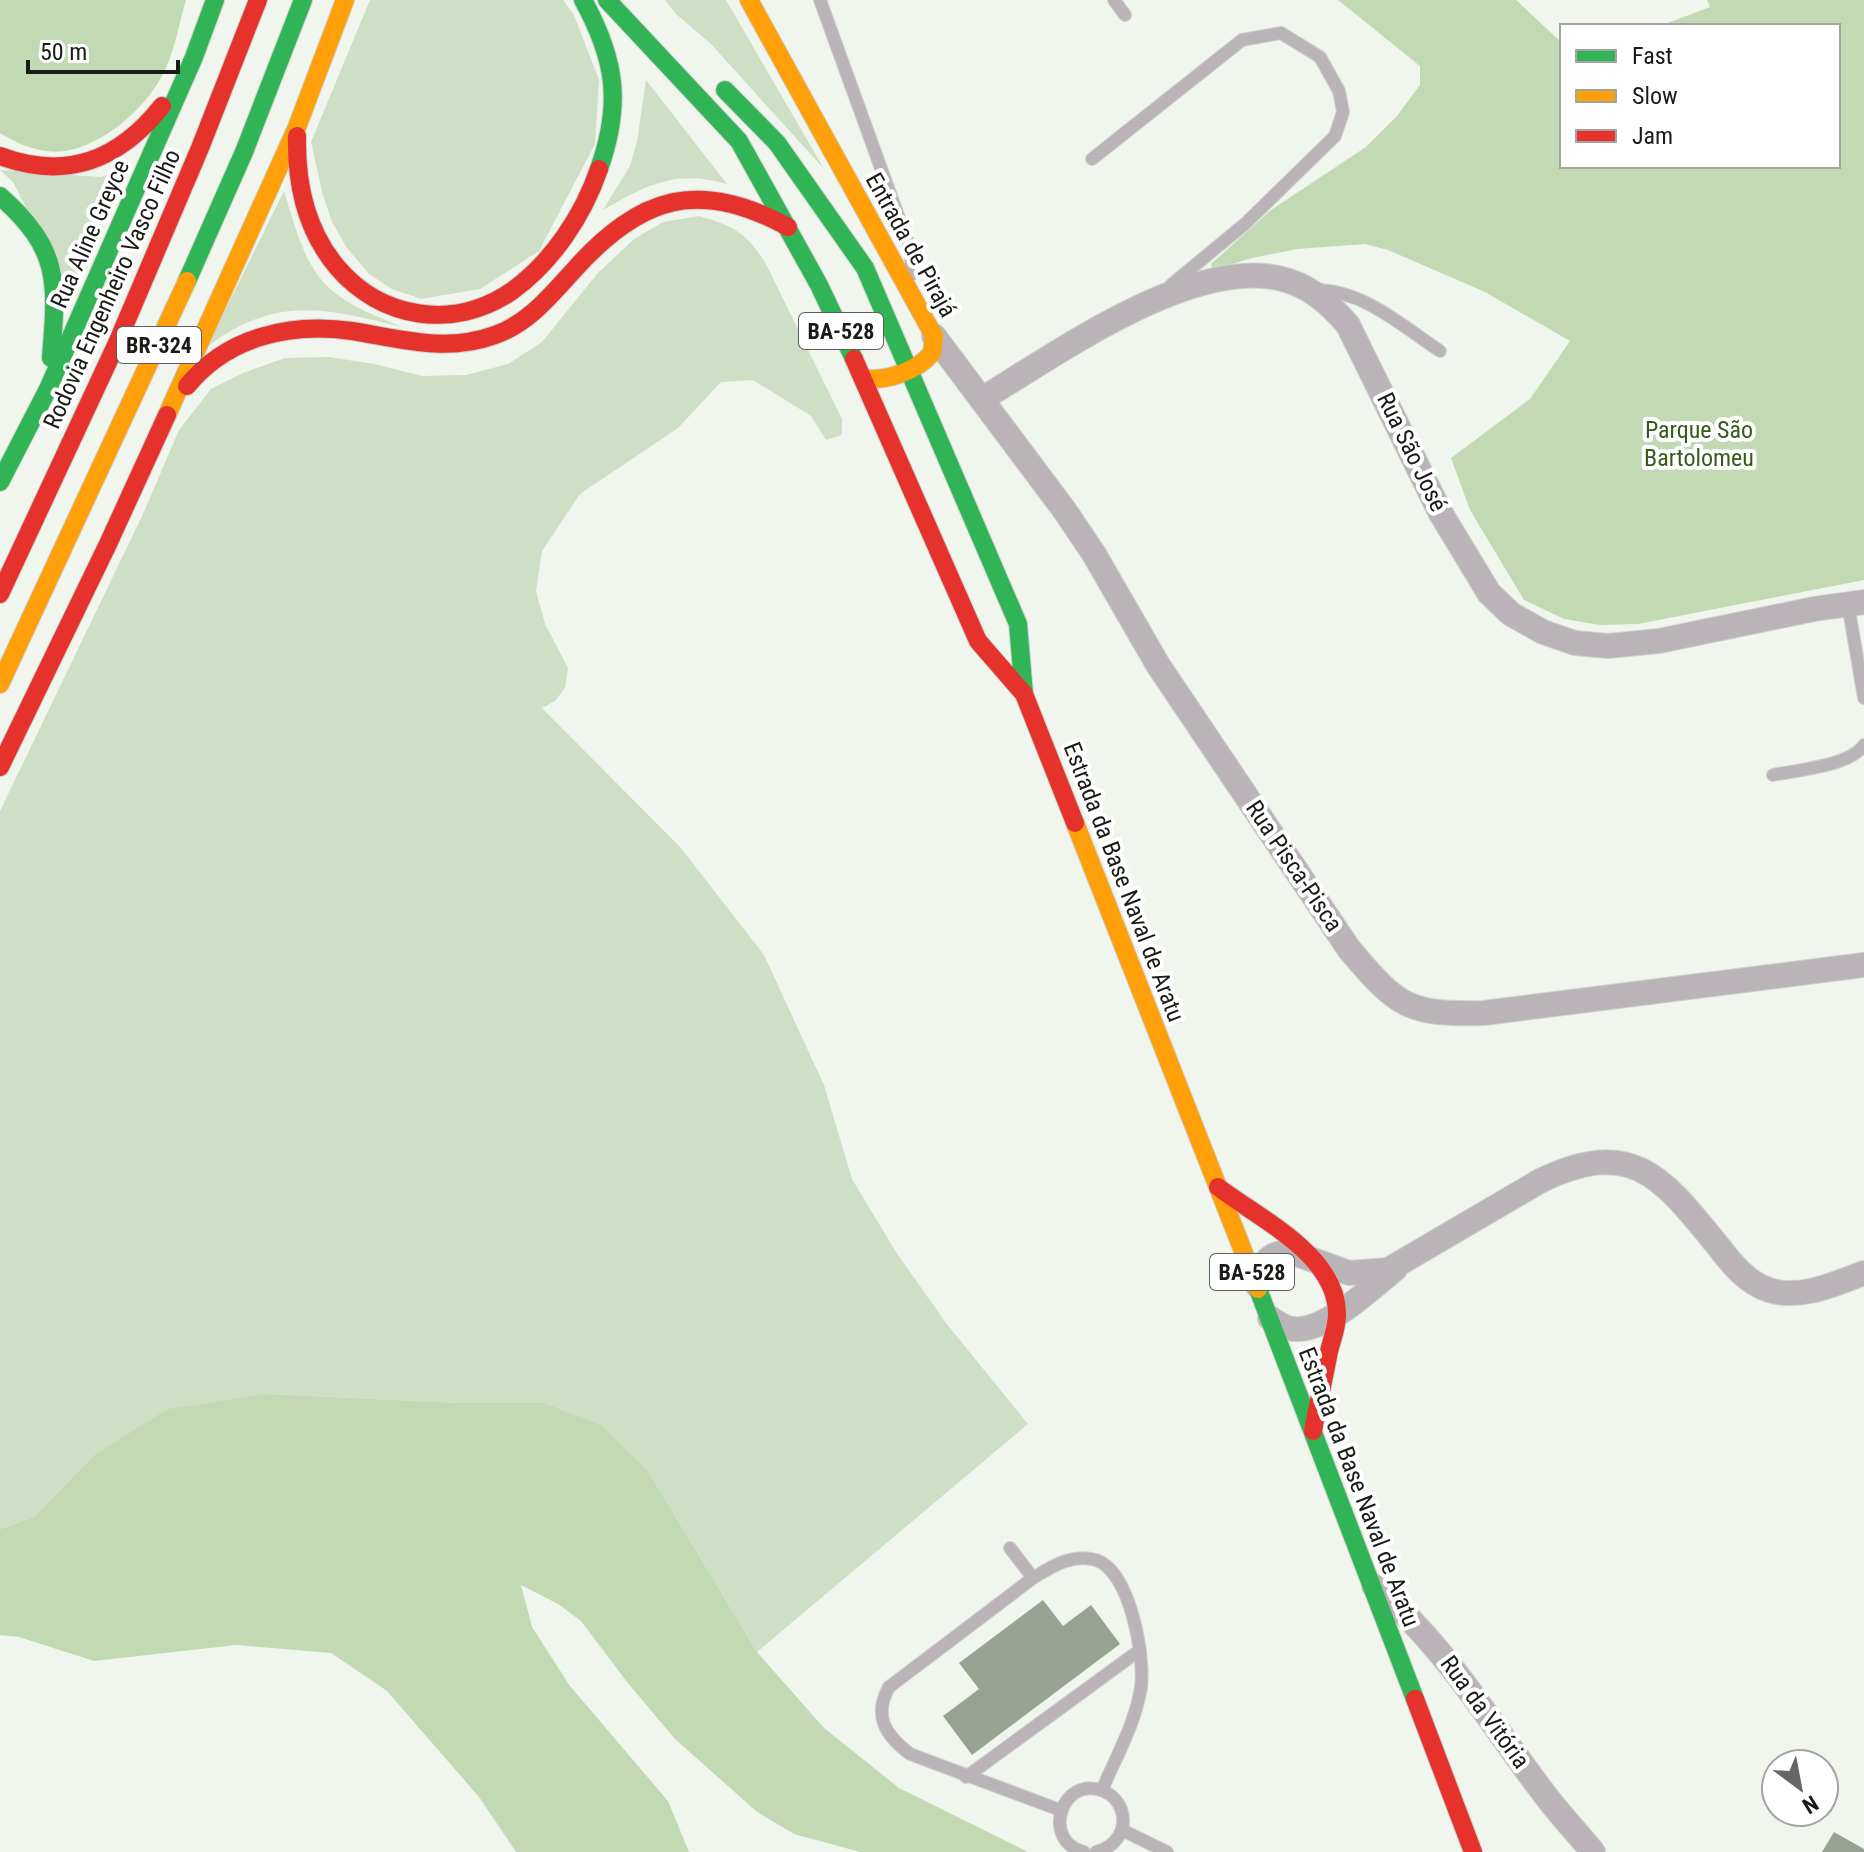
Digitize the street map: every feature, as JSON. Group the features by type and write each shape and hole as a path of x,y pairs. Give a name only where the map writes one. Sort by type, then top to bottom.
{"main road":[{"name":"Rua Aline Greyce","path":"0,482 48,389 194,57 215,0"},
{"name":"Rodovia Engenheiro Vasco Filho","path":"0,594 117,343 200,148 258,0"},
{"name":"BR-324","path":"0,684 207,236 244,152 303,0"},
{"path":"0,767 108,544 297,127 345,0"},
{"path":"297,127 299,183 307,217 324,250 357,289 373,300 407,314 433,316 487,304 512,291 534,272 555,246 590,193 603,159 613,125 611,63 600,30 583,0"},
{"name":"Estrada da Base Naval de Aratu","path":"607,0 739,141 788,227 863,378 978,641 1024,694 1270,1318 1473,1852"},
{"path":"616,0 653,21"},
{"name":"Entrada de Pirajá","path":"749,0 934,336 935,344 927,360 910,368"},
{"path":"0,156 15,163 65,168 117,150 137,135 158,111 194,57"},
{"path":"716,81 777,143 865,268 1018,624 1024,694"},
{"path":"0,196 24,217 42,242 51,271 56,295 48,389"},
{"path":"161,425 191,379 210,361 230,347 260,338 285,332 333,329 401,343 436,346 479,340 500,333 520,324 537,311 603,238 641,213 663,205 685,199 731,201 788,227"},
{"path":"863,378 878,381 910,368"},
{"path":"1218,1187 1243,1208 1283,1229 1314,1260 1335,1297 1337,1314 1321,1379 1312,1434"}],"street":[{"name":"Rua São José","path":"982,399 1138,308 1181,290 1252,275 1280,278 1311,290 1332,306 1348,325 1440,512 1489,593 1511,614 1543,632 1575,643 1608,646 1659,641 1856,603"},
{"name":"Rua Pisca-Pisca","path":"934,336 1065,511 1094,554 1158,665 1349,949 1377,982 1397,999 1419,1010 1442,1014 1484,1013 1864,965"},
{"path":"1257,1285 1264,1262 1272,1255 1291,1252 1349,1273 1388,1270 1566,1168 1595,1161 1623,1162 1643,1171 1679,1198 1729,1261 1749,1279 1768,1290 1794,1293 1822,1289 1864,1273"},
{"path":"1270,1318 1294,1329 1317,1324 1337,1314 1406,1261"},
{"name":"Rua da Vitória","path":"1368,1581 1404,1610 1428,1636 1549,1800 1593,1852"}],"lane":[{"path":"820,0 911,251 911,294"},
{"path":"1114,0 1125,15"},
{"path":"1092,159 1242,40 1281,33 1320,57 1339,91 1343,112 1335,136 1246,223 1181,278 1138,308"},
{"path":"1311,290 1331,290 1352,296 1373,306 1440,351"},
{"path":"1856,603 1864,698"},
{"path":"1773,775 1842,761 1864,745"},
{"path":"1010,1548 1033,1578"},
{"path":"1060,1810 925,1762 898,1745 881,1718 880,1702 889,1687 1033,1578 1057,1563 1077,1558 1096,1560 1110,1569 1120,1584 1140,1650 1141,1685 1134,1714 1102,1790"},
{"path":"966,1777 1140,1650"},
{"path":"1081,1852 1071,1846 1059,1830 1060,1810 1065,1801 1081,1789 1102,1790 1117,1802 1123,1820 1122,1830 1110,1847 1096,1852"},
{"path":"1122,1830 1167,1852"}],"green space":[{"path":"0,0 186,0 168,64 156,87 131,116 81,147 46,151 34,149 0,133"},
{"path":"370,0 563,0 574,15 599,80 595,144 539,251 480,289 421,299 392,289 369,274 347,248 332,222 311,142"},
{"path":"665,0 726,0 824,169 711,44 676,14"},
{"name":"Parque São Bartolomeu","path":"1338,0 1516,0 1560,41 1560,168 1840,168 1840,24 1665,24 1710,7 1707,0 1864,0 1864,580 1638,624 1600,625 1564,619 1524,600 1470,510 1451,458 1530,399 1570,341 1485,292 1388,250 1365,244 1297,249 1213,270 1211,264 1271,210 1366,147 1397,116 1420,85 1420,66"},
{"path":"646,80 727,184 692,178 662,182 603,210 630,166 637,142"},
{"path":"127,167 70,292 13,182 0,170 101,177"},
{"path":"284,191 302,246 324,282 349,303 402,327 348,315 301,310 256,319 207,347"},
{"path":"699,216 738,232 765,262 842,419 842,435 826,440 811,416 753,380 721,382 678,428 580,494 542,551 536,591 545,624 568,668 565,688 555,701 542,708 681,848 764,955 824,1085 852,1179 896,1252 946,1323 1028,1424 757,1652 648,1471 544,1403 461,1403 268,1394 94,1455 34,1517 0,1529 0,811 143,514 179,430 211,389 285,358 329,357 422,376 466,375 508,364 542,342 597,274 634,239 663,222"},
{"path":"268,1394 461,1403 544,1403 602,1426 648,1471 757,1652 824,1728 899,1788 1028,1852 860,1852 794,1834 756,1811 675,1739 581,1621 558,1604 521,1585 532,1627 570,1686 668,1801 689,1852 516,1852 479,1797 387,1691 331,1653 236,1645 94,1661 19,1637 0,1635 0,1529 34,1517 94,1455 168,1409"}],"building":[{"path":"1043,1600 1063,1626 1091,1605 1120,1644 972,1755 943,1716 979,1689 959,1663"},
{"path":"1834,1832 1864,1849 1864,1852 1822,1852"}],"traffic: fast":[{"path":"0,482 48,389 194,57 215,0"},
{"path":"187,281 244,152 303,0"},
{"path":"583,0 603,43 612,83 611,124 599,169"},
{"path":"607,0 739,141 819,285 854,359"},
{"path":"725,90 777,143 865,268 1018,624 1024,694"},
{"path":"0,196 35,233 51,269 54,288 51,358"},
{"path":"1258,1289 1415,1699"}],"traffic: slow":[{"path":"167,415 297,127 345,0"},
{"path":"749,0 934,336 932,353 910,370 891,377 863,378"},
{"path":"0,684 187,281"},
{"path":"1075,823 1258,1289"}],"traffic: jam":[{"path":"0,594 117,343 200,148 258,0"},
{"path":"0,156 48,166 90,161 128,140 162,106"},
{"path":"297,136 298,171 305,205 326,253 355,285 396,308 419,314 443,315 490,304 527,279 553,252 575,221 599,169"},
{"path":"187,386 221,355 261,337 283,332 329,329 441,344 495,335 539,307 598,245 623,225 647,211 672,202 699,200 726,203 756,212 788,227"},
{"path":"854,359 978,641 1024,694 1075,823"},
{"path":"0,767 167,415"},
{"path":"1218,1187 1293,1240 1324,1274 1334,1294 1336,1324 1313,1431"},
{"path":"1415,1699 1473,1852"}]}
